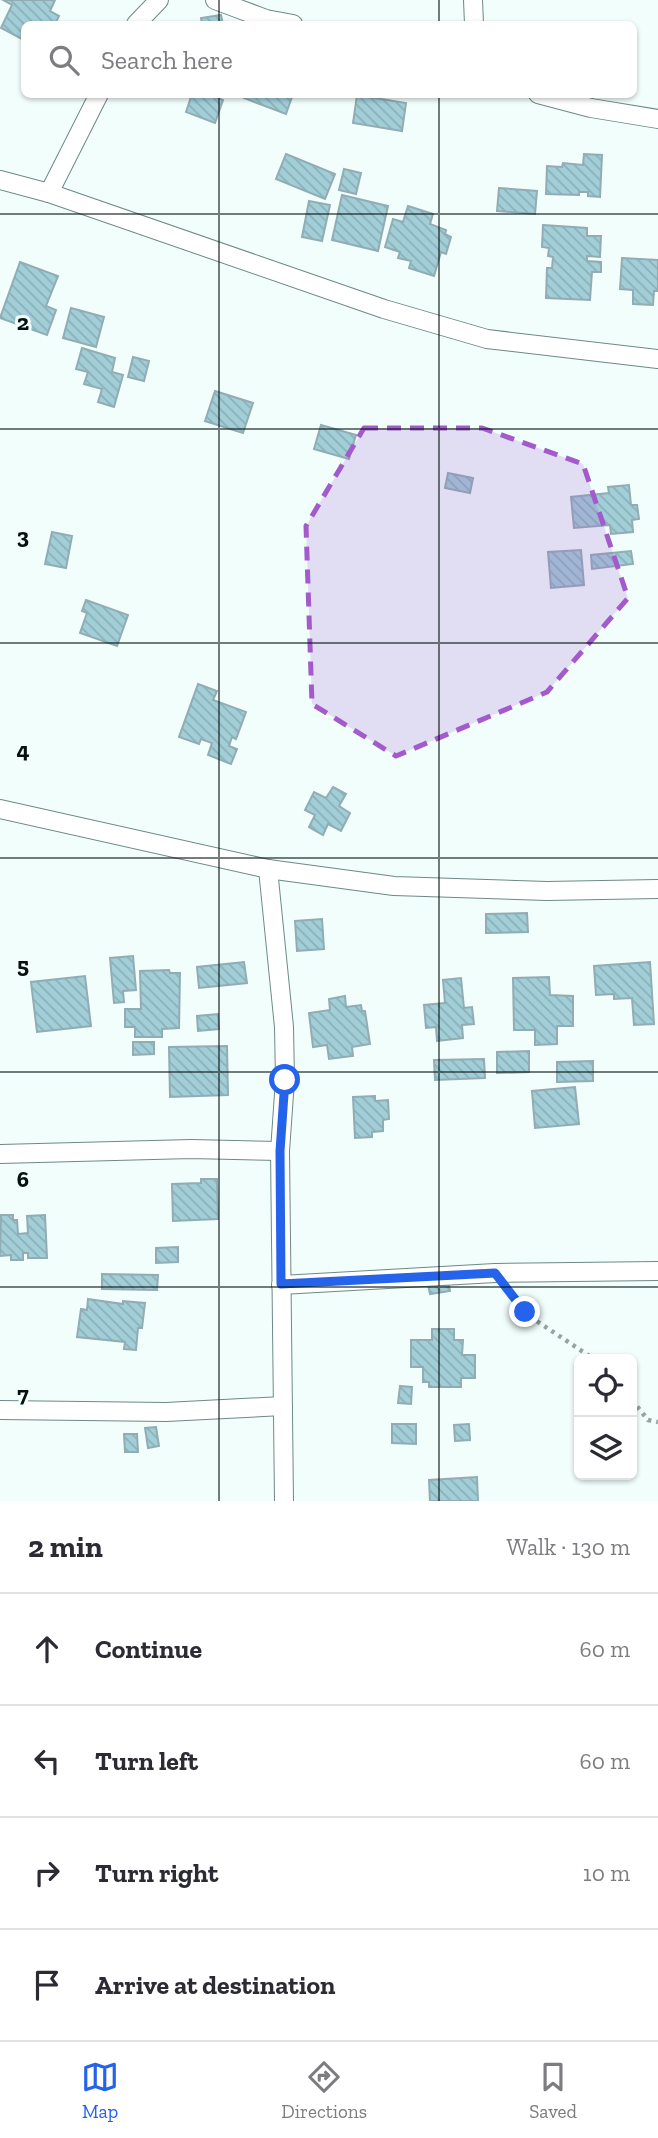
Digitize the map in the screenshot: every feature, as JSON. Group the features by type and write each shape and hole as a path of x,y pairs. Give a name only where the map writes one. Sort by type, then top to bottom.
{"street":[{"path":"139,21 159,0"},
{"path":"215,0 277,21"},
{"path":"472,0 474,21"},
{"path":"49,193 97,98"},
{"path":"553,98 591,108 658,119"},
{"path":"0,180 49,193 384,309 487,339 658,359"},
{"path":"0,809 268,869 394,886 547,891 658,889"},
{"path":"268,869 284,1027 285,1080 280,1151 284,1501"},
{"path":"0,1154 191,1149 280,1151"},
{"path":"281,1284 495,1273 658,1271"},
{"path":"0,1410 166,1412 283,1405"}],"path":[{"path":"495,1273 529,1316 586,1354"},
{"path":"637,1406 648,1420 658,1422"}],"highlighted area":[{"path":"364,428 482,428 583,464 628,598 547,692 396,756 312,704 306,526"}],"building":[{"path":"3,0 55,0 50,11 59,16 56,21 21,21 21,38 1,28 12,5"},
{"path":"221,15 222,21 202,21 201,18"},
{"path":"191,98 223,100 215,123 186,112"},
{"path":"244,98 292,98 286,114"},
{"path":"357,98 406,103 402,131 353,123"},
{"path":"286,154 335,174 325,199 276,179"},
{"path":"584,154 602,155 600,197 588,196 588,192 579,192 579,195 546,194 547,166 562,167 563,163 583,165"},
{"path":"344,169 361,173 356,194 339,190"},
{"path":"499,188 537,191 535,214 497,211"},
{"path":"342,195 388,206 378,251 332,240"},
{"path":"309,201 330,205 322,241 302,237"},
{"path":"408,206 433,214 430,224 446,230 445,234 451,237 446,254 441,252 434,276 409,268 411,261 398,258 400,252 385,247 393,219 403,222"},
{"path":"543,225 587,228 587,236 601,236 600,257 587,256 587,261 601,262 601,272 592,272 590,300 546,298 547,268 552,268 553,257 548,256 549,248 542,247"},
{"path":"622,258 658,260 658,291 654,291 653,305 633,304 633,290 620,289"},
{"path":"20,262 58,276 46,306 56,310 47,335 0,318"},
{"path":"71,308 104,317 96,347 63,338"},
{"path":"82,348 115,358 112,372 123,375 114,407 98,402 102,389 84,384 88,372 76,369"},
{"path":"133,357 149,361 144,381 128,377"},
{"path":"215,391 253,403 243,433 205,421"},
{"path":"321,425 356,435 349,459 314,449"},
{"path":"448,473 473,478 470,493 445,488"},
{"path":"629,485 631,505 637,505 639,519 632,520 633,532 611,534 610,525 574,528 571,497 609,493 608,487"},
{"path":"52,532 72,536 66,568 45,564"},
{"path":"581,550 584,585 551,588 548,552"},
{"path":"631,551 633,564 592,569 591,555"},
{"path":"86,600 128,615 117,646 80,633 87,613 82,611"},
{"path":"198,684 217,691 213,700 246,712 236,739 232,737 229,746 237,749 231,764 208,755 212,743 201,739 199,744 179,737"},
{"path":"333,787 346,794 339,806 350,813 341,831 328,824 323,835 309,827 315,815 305,810 314,792 326,798"},
{"path":"527,913 528,932 486,933 486,914"},
{"path":"322,919 324,949 297,951 295,921"},
{"path":"133,956 136,990 123,991 124,1002 114,1003 110,958"},
{"path":"244,962 247,983 199,988 197,967"},
{"path":"650,962 654,1024 634,1025 632,998 614,999 614,994 596,995 594,966"},
{"path":"169,970 170,973 180,973 179,1028 162,1029 162,1037 135,1037 135,1027 125,1027 125,1009 141,1009 140,971"},
{"path":"85,976 91,1026 37,1032 31,982"},
{"path":"549,977 550,995 573,996 573,1026 557,1026 557,1044 535,1045 535,1030 514,1030 513,978"},
{"path":"461,978 464,1008 472,1007 474,1024 462,1025 463,1038 437,1041 436,1027 426,1028 424,1005 445,1003 443,980"},
{"path":"345,996 346,1007 361,1005 362,1011 365,1011 370,1044 352,1047 353,1056 329,1059 327,1045 313,1047 309,1013 330,1010 329,999"},
{"path":"218,1014 219,1029 198,1031 197,1016"},
{"path":"133,1042 154,1042 154,1054 133,1055"},
{"path":"227,1046 228,1095 170,1097 169,1047"},
{"path":"529,1051 529,1072 497,1073 497,1052"},
{"path":"484,1059 485,1078 435,1080 434,1060"},
{"path":"593,1061 593,1081 557,1082 557,1062"},
{"path":"575,1087 579,1124 535,1128 532,1091"},
{"path":"375,1096 375,1101 388,1100 389,1119 383,1120 383,1131 372,1132 372,1137 355,1138 353,1097"},
{"path":"201,1179 217,1179 218,1219 173,1221 172,1184 201,1183"},
{"path":"1,1215 13,1215 13,1220 17,1220 18,1234 28,1233 27,1216 45,1215 47,1258 28,1258 28,1253 23,1253 23,1260 11,1260 11,1255 0,1256"},
{"path":"178,1247 178,1262 156,1263 156,1248"},
{"path":"102,1274 158,1275 157,1290 102,1289"},
{"path":"448,1281 450,1291 430,1294 428,1284"},
{"path":"88,1299 123,1304 123,1301 145,1303 142,1328 138,1328 136,1350 124,1349 125,1342 77,1337 81,1309 87,1310"},
{"path":"432,1329 454,1329 454,1340 463,1340 462,1355 475,1355 475,1378 461,1378 461,1387 429,1387 429,1382 423,1382 423,1367 411,1367 411,1340 432,1340"},
{"path":"400,1386 412,1387 411,1404 398,1403"},
{"path":"392,1424 416,1424 416,1444 392,1443"},
{"path":"469,1424 470,1440 455,1441 454,1425"},
{"path":"156,1427 159,1446 148,1448 145,1428"},
{"path":"124,1434 137,1434 138,1452 125,1452"},
{"path":"477,1477 478,1501 430,1501 429,1480"}],"route":[{"path":"285,1080 280,1151 281,1284 495,1273 525,1312"}]}
